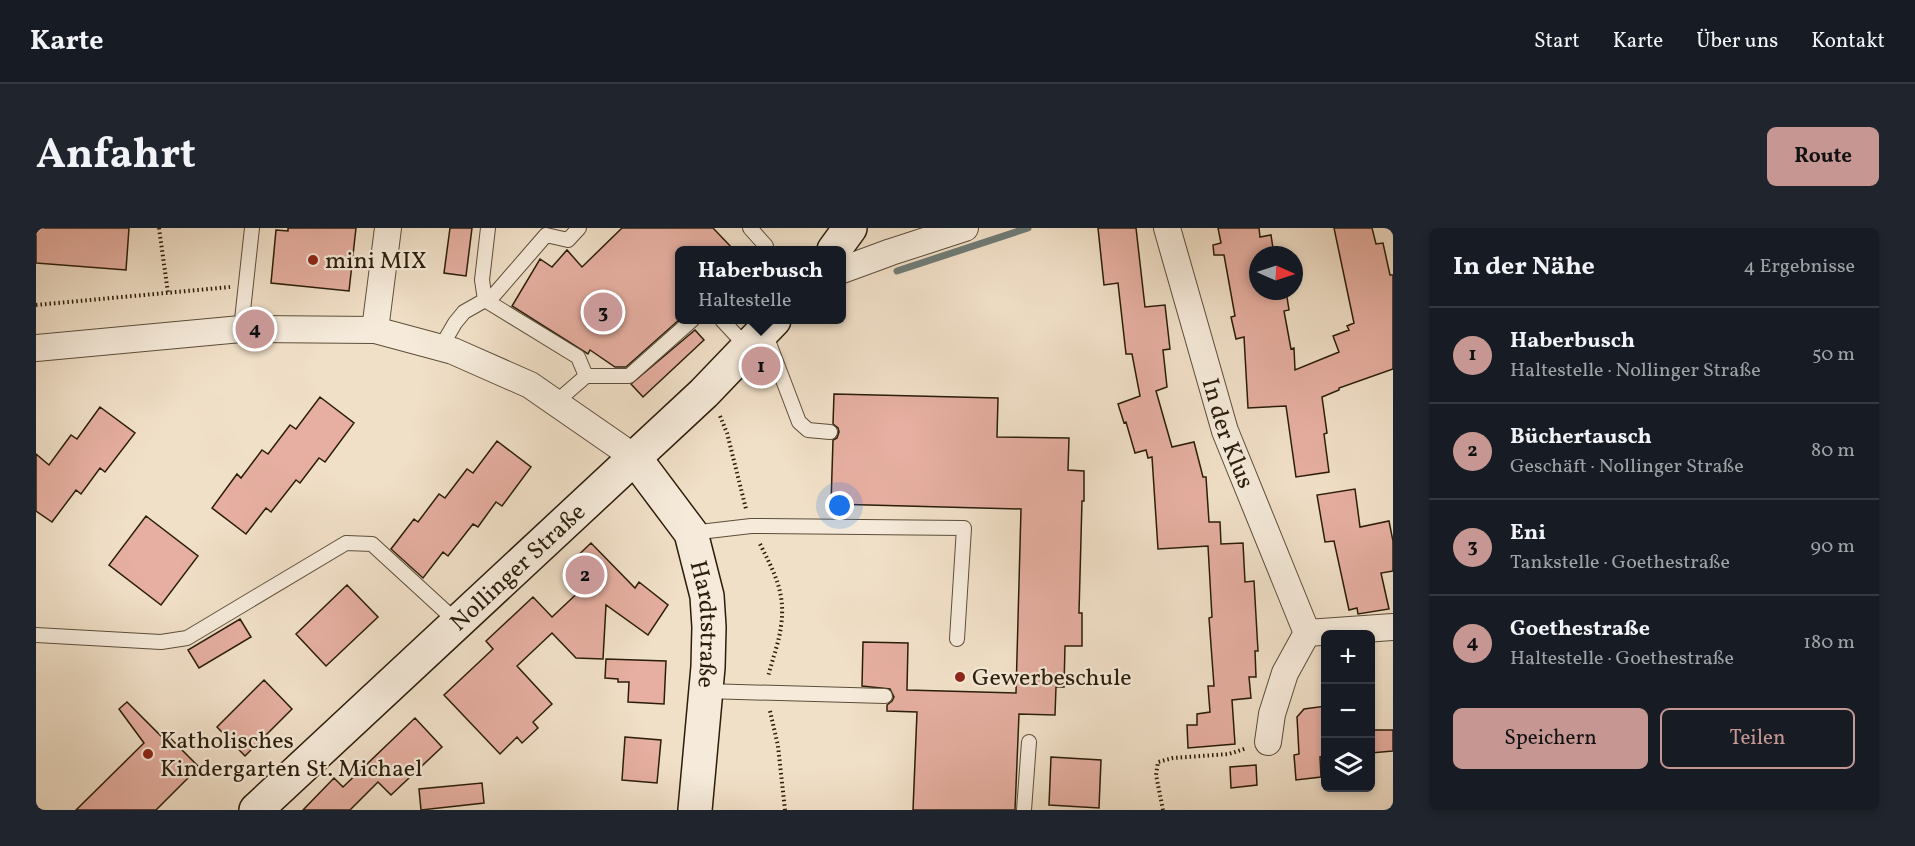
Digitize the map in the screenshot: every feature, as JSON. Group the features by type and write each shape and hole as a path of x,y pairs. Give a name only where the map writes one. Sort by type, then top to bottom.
{"main road":[{"path":"837,246 850,228"},
{"name":"Nollinger Straße","path":"256,810 704,393 762,332"},
{"name":"Hardtstraße","path":"634,457 691,533 707,596 709,627 695,810"}],"street":[{"path":"375,330 388,228"},
{"path":"846,269 965,228"},
{"name":"In der Klus","path":"1167,228 1225,431 1307,633"},
{"path":"36,348 241,329 375,330 441,347 488,365 530,385 634,457"},
{"path":"1268,742 1272,714 1285,674 1307,633 1393,627"}],"lane":[{"path":"241,329 252,228"},
{"path":"488,228 482,280 485,300 578,357 586,376"},
{"path":"441,347 464,312 494,295 546,232 568,240 579,228"},
{"path":"750,228 766,246"},
{"path":"555,403 586,376 629,376 688,324"},
{"path":"735,324 762,332 799,422 808,430 830,432"},
{"path":"691,533 751,526 964,528 957,639"},
{"path":"36,635 161,642 187,638 346,543 372,544 457,622"},
{"path":"705,692 885,696"},
{"path":"1024,810 1029,742"}],"path":[{"path":"159,228 168,293"},
{"path":"36,305 245,286"},
{"path":"704,393 718,413 727,433 751,526 777,579 782,608 781,627 766,692 778,746 784,810"},
{"path":"1162,810 1156,776 1158,762 1173,758 1229,754 1268,742"}],"building":[{"path":"36,228 129,228 126,270 36,263"},
{"name":"mini MIX","path":"288,228 356,228 349,291 271,283 276,230 288,231"},
{"path":"450,228 472,228 466,276 444,273"},
{"path":"622,228 713,228 730,246 675,246 675,323 626,367 615,367 590,350 588,354 512,306 540,259 552,267 567,250 582,267"},
{"path":"1098,228 1136,228 1145,307 1165,305 1170,349 1163,350 1167,387 1156,391 1172,447 1194,442 1203,477 1206,477 1209,522 1220,522 1221,544 1243,543 1245,582 1254,581 1258,651 1255,651 1256,677 1249,677 1251,698 1232,700 1235,744 1188,748 1187,725 1197,725 1197,714 1210,712 1208,686 1214,686 1209,618 1212,617 1208,546 1158,549 1152,457 1148,458 1146,450 1135,453 1118,404 1140,396 1132,354 1126,354 1118,283 1104,285"},
{"path":"1218,228 1259,228 1260,237 1271,235 1273,246 1249,246 1249,300 1287,300 1289,310 1284,311 1291,349 1294,348 1295,370 1339,352 1333,336 1349,330 1347,326 1354,323 1334,228 1372,228 1376,244 1383,243 1390,275 1393,275 1393,369 1339,388 1322,397 1329,472 1296,477 1286,406 1248,408 1244,337 1236,339 1231,317 1235,316 1224,255 1214,255 1213,245 1221,243"},
{"path":"695,330 704,340 643,397 631,384"},
{"path":"834,394 998,398 997,437 1069,438 1068,470 1084,471 1079,613 1082,613 1082,646 1065,646 1064,687 1056,687 1055,715 1019,714 1015,810 913,810 917,712 887,711 887,705 894,697 890,689 862,686 863,642 908,643 907,690 1016,693 1021,509 831,504 833,440 837,438 839,432 833,424"},
{"path":"320,397 354,423 325,462 319,458 300,483 296,480 271,512 266,508 246,534 212,508 237,474 241,478 262,450 268,454 290,425 296,429"},
{"path":"100,407 135,433 105,472 100,468 81,494 76,490 52,522 36,511 36,454 49,465 71,435 77,439"},
{"path":"497,441 531,467 502,506 496,502 478,527 473,524 448,556 443,552 423,578 391,549 414,519 418,522 439,494 445,498 467,469 473,473"},
{"path":"1355,489 1360,527 1389,521 1393,541 1393,571 1381,573 1389,609 1358,614 1357,608 1349,610 1334,541 1325,542 1317,495"},
{"path":"146,516 198,556 161,605 109,565"},
{"path":"591,543 635,588 639,582 668,605 648,635 606,605 603,659 576,658 552,633 517,666 552,704 533,722 538,728 522,743 517,737 500,754 444,695 493,649 486,641 533,597 552,617 585,586 566,567"},
{"path":"347,585 378,617 326,666 296,634"},
{"path":"240,619 251,637 199,668 188,650"},
{"path":"606,659 666,661 664,704 628,702 629,682 618,682 618,679 605,678"},
{"path":"264,680 292,709 245,756 217,727"},
{"name":"Katholisches Kindergarten St. Michael","path":"127,702 165,740 168,736 199,767 156,810 76,810 144,743 119,709"},
{"path":"1321,707 1321,777 1296,780 1294,755 1299,754 1297,717 1304,709"},
{"path":"415,718 442,747 391,795 378,782 350,810 303,810 334,778 343,787"},
{"path":"1375,730 1393,730 1393,751 1375,753"},
{"path":"625,737 661,740 657,783 622,780"},
{"path":"1051,757 1101,760 1099,808 1049,805"},
{"path":"1256,765 1257,785 1231,788 1230,767"},
{"path":"482,783 484,803 421,810 419,789"}],"waterway":[{"path":"897,271 1028,228"}],"place":[{"name":"mini MIX","path":"313,260"},
{"name":"Eni","path":"603,312"},
{"name":"Goethestraße","path":"255,329"},
{"name":"Haberbusch","path":"761,366"},
{"name":"Büchertausch","path":"585,575"},
{"name":"Gewerbeschule","path":"960,677"},
{"name":"Katholisches Kindergarten St. Michael","path":"148,754"}]}
